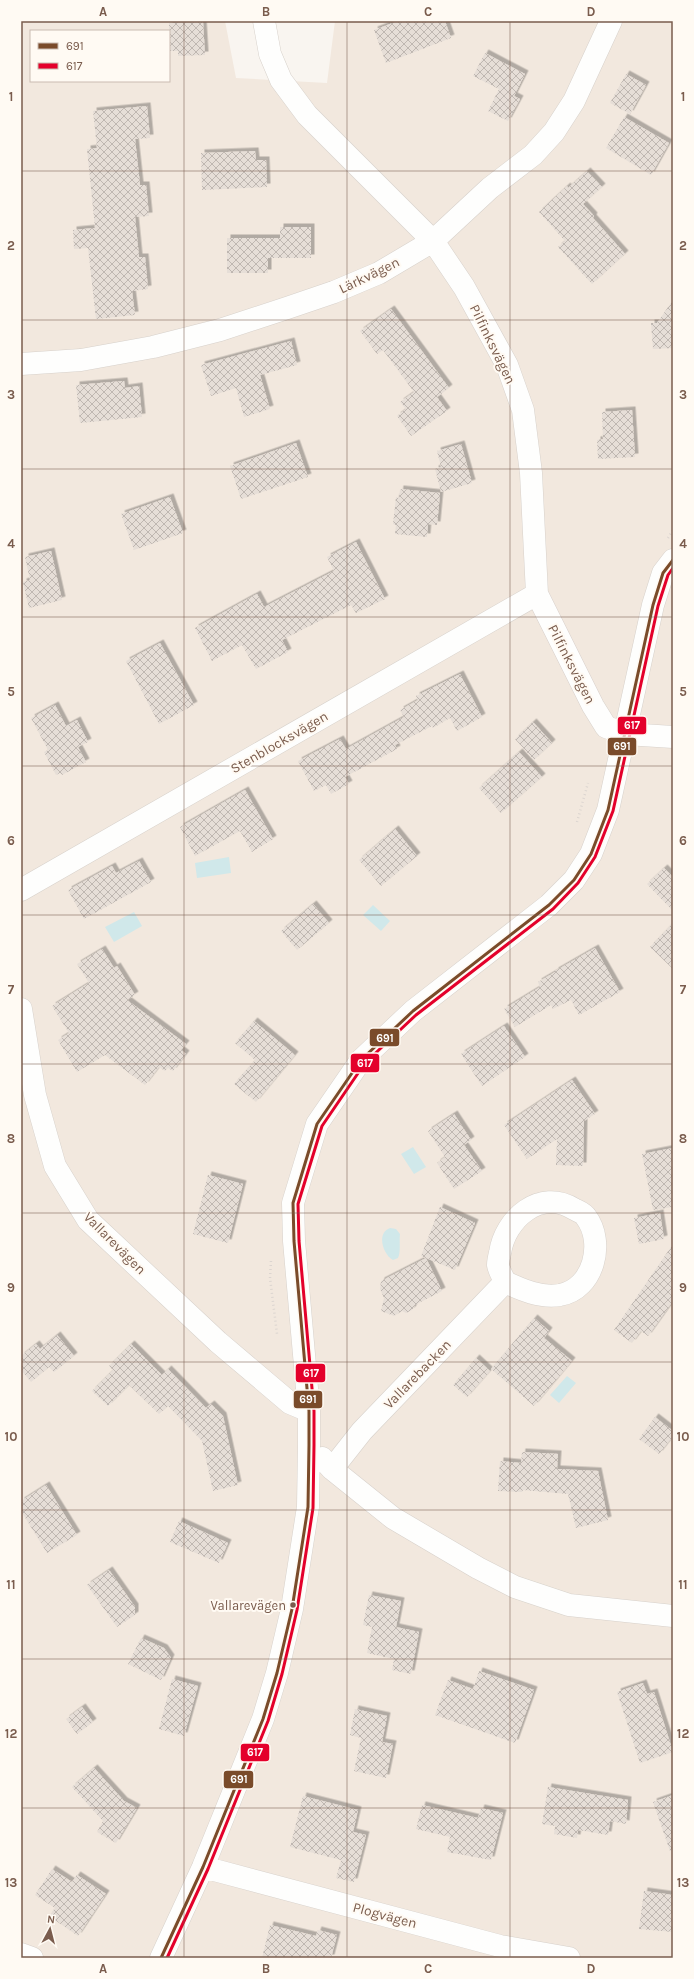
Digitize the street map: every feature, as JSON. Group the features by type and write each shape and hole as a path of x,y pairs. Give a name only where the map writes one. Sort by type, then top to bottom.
{"street":[{"name":"Pilfinksvägen","path":"264,21 270,54 281,80 307,115 433,241 464,287 507,365 523,410 531,473 537,594 593,706 606,727 626,734 673,737"},
{"name":"Lärkvägen","path":"21,364 114,355 220,330 334,292 379,273 433,241 490,188 533,155 554,132 574,101 611,21"},
{"path":"161,1958 203,1867 263,1719 277,1673 292,1609 308,1507 309,1445 309,1411 294,1241 293,1202 317,1124 361,1060 413,1012 549,905 574,880 591,854 608,810 626,734 640,660 653,605 669,551"},
{"name":"Stenblocksvägen","path":"21,890 537,594"},
{"name":"Vallarevägen","path":"21,1010 35,1095 55,1166 88,1220 218,1342 290,1403 309,1411"},
{"path":"544,1203 565,1203 586,1216 596,1234 596,1254 588,1275 576,1288 561,1295 542,1296 524,1291 505,1282 498,1266 501,1245 510,1225 525,1210 544,1203"},
{"name":"Vallarebacken","path":"332,1469 362,1431 505,1282"},
{"path":"309,1445 332,1469 394,1518 478,1568 515,1587 569,1605 673,1616"},
{"name":"Plogvägen","path":"203,1867 500,1946 569,1958"},
{"path":"21,1954 32,1958"}],"path":[{"path":"669,551 673,530"},
{"path":"574,829 590,779"},
{"path":"271,1255 270,1278 277,1337"}],"shaded area":[{"path":"21,21 225,21 236,78 327,83 335,21 673,21 673,1958 21,1958"}],"water":[{"path":"229,857 231,873 197,878 195,863"},
{"path":"373,905 390,921 381,931 363,915"},
{"path":"134,912 142,926 114,942 105,927"},
{"path":"413,1147 426,1167 414,1174 401,1154"},
{"path":"390,1228 396,1229 400,1234 399,1256 393,1260 386,1254 382,1244 383,1234"},
{"path":"567,1376 576,1383 559,1403 550,1395"}],"building":[{"path":"398,21 445,21 451,38 386,63 374,30"},
{"path":"203,22 205,55 178,56 178,51 170,51 169,23"},
{"path":"485,53 525,74 514,96 520,99 508,121 488,111 499,89 473,76"},
{"path":"626,74 646,85 630,114 610,103"},
{"path":"147,106 150,138 135,139 140,185 146,185 149,216 135,217 139,257 145,257 148,289 132,291 135,315 96,319 88,248 74,249 73,230 95,228 87,149 97,148 93,111"},
{"path":"624,117 669,143 651,175 606,148"},
{"path":"255,151 256,160 266,160 267,187 202,190 201,153"},
{"path":"587,171 602,187 583,204 594,216 593,218 625,254 592,284 558,247 565,241 539,212 567,186 568,188"},
{"path":"280,227 311,227 311,258 268,258 268,273 227,273 227,238 280,238"},
{"path":"673,300 673,348 653,349 651,323 657,323"},
{"path":"391,309 449,388 437,397 447,411 411,436 397,416 406,409 400,402 414,392 383,350 377,354 360,331"},
{"path":"291,341 297,365 260,375 270,409 244,417 236,388 211,396 201,365"},
{"path":"124,381 125,388 139,386 142,417 80,423 76,385"},
{"path":"632,410 635,457 598,459 597,440 603,439 602,412"},
{"path":"296,443 308,477 241,499 230,466"},
{"path":"461,444 472,483 441,492 435,469 441,467 437,451"},
{"path":"400,489 440,493 437,525 428,524 427,537 395,534 396,525 393,524 396,497 399,498"},
{"path":"170,497 183,533 134,550 121,514"},
{"path":"356,542 385,599 356,613 351,605 282,640 288,652 256,669 242,645 212,661 195,628 257,594 264,607 334,571 327,557"},
{"path":"51,551 62,600 29,608 23,582 30,580 25,557"},
{"path":"160,643 194,705 159,724 126,661"},
{"path":"460,674 482,717 457,731 450,718 433,728 432,726 395,745 397,749 345,777 349,784 331,794 326,785 314,791 298,761 340,739 346,749 404,717 400,710 418,700 416,696"},
{"path":"55,705 66,726 77,720 88,742 78,747 86,762 62,775 60,773 56,775 44,752 48,750 31,718"},
{"path":"533,722 552,743 534,760 515,739"},
{"path":"519,752 542,777 501,813 479,788"},
{"path":"245,790 273,839 252,852 240,831 195,856 180,827"},
{"path":"395,829 417,856 381,886 359,860"},
{"path":"139,861 151,882 84,919 68,890 112,866 116,873"},
{"path":"664,868 673,877 673,911 647,884"},
{"path":"313,904 329,923 297,950 281,931"},
{"path":"673,923 673,969 650,947"},
{"path":"595,948 620,992 579,1015 571,1000 553,1009 551,1005 515,1027 504,1009 540,987 538,982"},
{"path":"102,949 114,968 117,966 135,995 127,1000 186,1044 181,1050 186,1054 173,1071 168,1068 165,1071 159,1067 145,1085 105,1055 77,1072 58,1040 69,1033 52,1006 89,983 77,964"},
{"path":"254,1021 295,1055 256,1102 234,1084 255,1060 235,1043"},
{"path":"504,1026 525,1057 482,1086 461,1054"},
{"path":"572,1080 595,1114 584,1121 583,1166 556,1165 557,1139 527,1159 504,1125"},
{"path":"454,1114 471,1140 464,1145 482,1171 454,1189 437,1163 445,1157 428,1131"},
{"path":"673,1148 673,1207 653,1210 642,1154"},
{"path":"208,1175 243,1184 228,1243 193,1234"},
{"path":"440,1207 475,1223 455,1270 421,1256"},
{"path":"660,1213 664,1239 639,1244 634,1218"},
{"path":"673,1244 673,1301 648,1336 641,1331 632,1343 614,1330"},
{"path":"426,1258 442,1291 415,1305 412,1310 406,1313 402,1311 394,1316 381,1311 384,1298 380,1289 381,1281"},
{"path":"534,1318 549,1331 544,1338 572,1361 534,1406 491,1369"},
{"path":"57,1335 74,1356 54,1372 49,1367 31,1382 21,1370 21,1356 36,1344 40,1349"},
{"path":"131,1344 162,1375 168,1369 206,1408 211,1404 223,1416 238,1485 213,1491 202,1441 168,1406 159,1414 129,1385 108,1406 92,1391 113,1370 109,1366"},
{"path":"476,1358 490,1371 467,1397 453,1385"},
{"path":"655,1417 673,1431 673,1436 659,1454 639,1439"},
{"path":"522,1452 558,1454 557,1469 598,1471 608,1520 576,1528 568,1494 523,1490 522,1492 498,1491 500,1461 521,1463"},
{"path":"46,1485 77,1535 47,1553 21,1511 21,1501"},
{"path":"179,1521 228,1543 219,1563 170,1542"},
{"path":"109,1570 135,1607 135,1615 117,1627 87,1585"},
{"path":"369,1595 401,1601 396,1627 419,1632 411,1674 392,1670 394,1659 367,1653 372,1627 363,1625"},
{"path":"141,1638 164,1648 171,1658 161,1680 128,1664"},
{"path":"479,1671 534,1690 515,1743 435,1715 448,1680 473,1689"},
{"path":"172,1679 198,1686 184,1736 159,1729"},
{"path":"643,1683 647,1694 654,1692 673,1752 640,1763 617,1692"},
{"path":"82,1707 93,1722 77,1734 66,1719"},
{"path":"355,1709 387,1716 382,1742 393,1744 386,1778 354,1771 361,1738 350,1735"},
{"path":"94,1768 124,1801 137,1808 116,1843 97,1832 103,1821 72,1787"},
{"path":"548,1787 628,1800 626,1824 610,1821 608,1835 578,1830 577,1838 554,1834 555,1826 542,1824"},
{"path":"673,1795 673,1851 670,1851 653,1802"},
{"path":"303,1796 358,1810 353,1832 366,1835 354,1882 336,1878 341,1860 290,1847"},
{"path":"422,1805 478,1818 481,1808 503,1813 491,1860 447,1852 450,1837 416,1829"},
{"path":"52,1869 72,1882 77,1875 106,1894 78,1936 49,1916 55,1908 35,1895"},
{"path":"644,1891 673,1895 673,1932 639,1929"},
{"path":"270,1925 316,1936 318,1930 337,1935 331,1958 262,1958"}],"transit line":[{"name":"691","path":"161,1958 203,1867 263,1719 277,1673 292,1609 308,1507 309,1445 309,1411 294,1241 293,1203 317,1124 361,1060 413,1011 549,905 574,880 591,854 608,810 653,605 663,573 673,560"},
{"name":"617","path":"167,1958 208,1869 268,1721 282,1674 297,1610 313,1508 314,1445 314,1411 299,1241 298,1204 322,1126 365,1063 416,1015 553,909 578,883 595,857 613,811 658,606 668,575 673,568"}],"place":[{"name":"Vallarevägen","path":"293,1605"}]}
